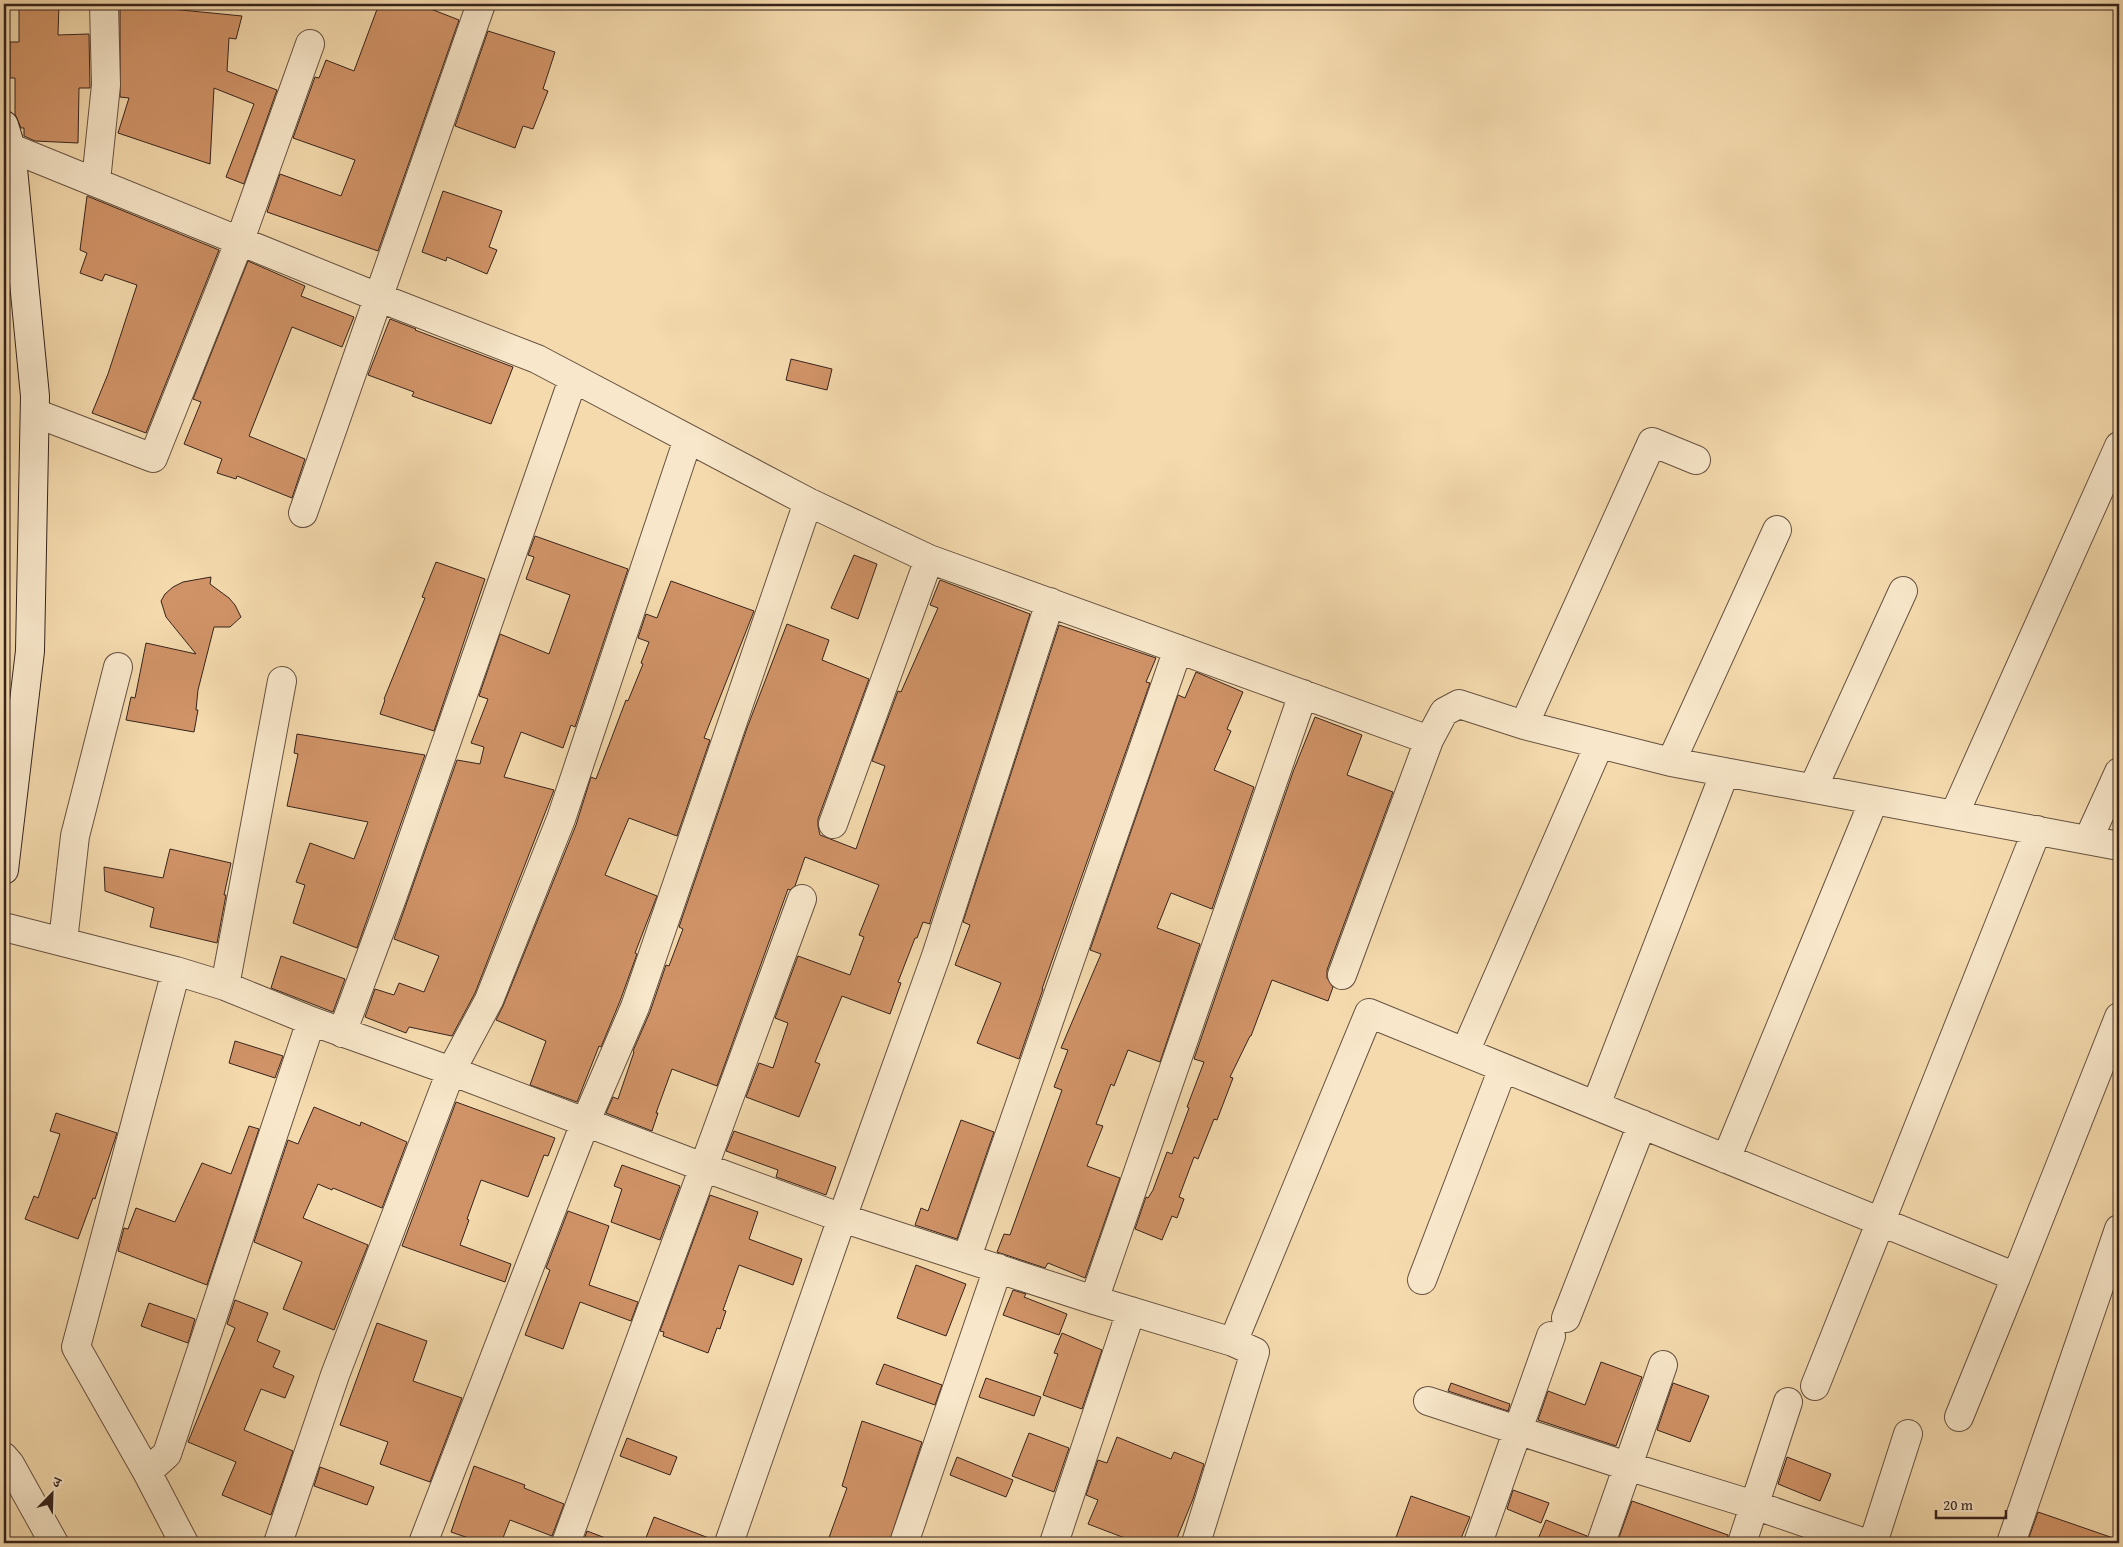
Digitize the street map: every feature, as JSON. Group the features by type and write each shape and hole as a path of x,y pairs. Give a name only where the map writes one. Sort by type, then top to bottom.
{"street":[{"path":"96,181 106,85 104,4"},
{"path":"303,513 380,298 481,4"},
{"path":"35,413 153,458 240,240 310,44"},
{"path":"6,138 96,181 380,298 537,359 808,502 929,559 1429,740"},
{"path":"4,870 30,651 35,413 35,396 6,138"},
{"path":"342,1033 392,898 574,379"},
{"path":"278,1543 335,1375 451,1071 489,1000 561,819 688,438"},
{"path":"1524,725 1652,442 1696,460"},
{"path":"1954,815 2118,454"},
{"path":"423,1543 585,1123 635,1007 808,502"},
{"path":"1671,762 1777,530"},
{"path":"833,824 929,559"},
{"path":"1813,788 1903,591"},
{"path":"729,1543 842,1218 936,956 1050,602"},
{"path":"967,1257 1178,649"},
{"path":"63,941 75,836 118,667"},
{"path":"225,986 282,681"},
{"path":"1094,1300 1303,694"},
{"path":"1342,975 1429,740 1444,712 1459,704 1524,725 1671,762 2119,846"},
{"path":"1464,1052 1598,745"},
{"path":"1596,1106 1725,772"},
{"path":"2088,840 2119,772"},
{"path":"1726,1159 1874,800"},
{"path":"1815,1386 2037,830"},
{"path":"566,1543 802,899"},
{"path":"4,927 176,971 225,986 311,1022 451,1071 703,1168 842,1218 967,1257 1094,1300 1233,1342 1255,1352 1196,1543"},
{"path":"176,971 76,1347 147,1472 184,1543"},
{"path":"1233,1342 1369,1013 2016,1277"},
{"path":"1959,1417 2119,1017"},
{"path":"147,1472 167,1454 311,1022"},
{"path":"1422,1280 1503,1068"},
{"path":"1478,1543 1516,1430 1642,1124"},
{"path":"2011,1543 2119,1229"},
{"path":"904,1543 998,1268"},
{"path":"1054,1543 1131,1311"},
{"path":"1601,1543 1663,1365"},
{"path":"1428,1401 1754,1505 1865,1543"},
{"path":"1742,1543 1788,1402"},
{"path":"1874,1543 1908,1434"},
{"path":"4,1457 10,1464 54,1543"}],"building":[{"path":"19,4 59,4 58,35 89,34 90,88 79,88 78,143 35,141 24,136 24,128 21,128 15,114 15,78 10,78 10,42 19,42"},
{"path":"120,4 242,16 236,39 229,38 227,71 277,90 244,184 226,177 254,104 214,88 210,164 118,133 129,98 120,97"},
{"path":"379,4 418,4 459,20 378,251 267,212 280,174 341,196 355,160 293,138 315,77 319,78 326,60 354,71"},
{"path":"488,31 555,52 543,89 548,91 533,129 523,126 515,148 455,126"},
{"path":"443,191 502,211 489,247 497,250 487,274 447,257 446,261 422,252"},
{"path":"87,196 219,250 146,433 92,413 108,374 137,285 105,274 102,281 80,273 87,253 80,250"},
{"path":"248,261 305,286 301,296 354,317 342,347 292,327 249,436 305,459 292,498 237,476 236,479 217,473 222,459 184,444 201,402 193,399"},
{"path":"390,319 513,367 491,424 412,396 414,392 368,375"},
{"path":"791,359 832,369 827,390 786,380"},
{"path":"535,536 628,569 575,727 571,725 563,748 521,732 504,777 554,790 475,993 452,1036 409,1027 406,1033 365,1017 375,989 394,995 399,983 424,992 439,956 394,939 457,760 480,764 484,747 471,743 488,699 479,696 500,634 549,654 570,595 526,579 534,557 528,555"},
{"path":"854,555 877,564 858,619 831,608"},
{"path":"436,562 485,579 434,731 380,714 384,699 425,598 422,597"},
{"path":"211,577 210,584 229,598 241,617 230,627 214,627 198,690 196,710 198,710 194,732 126,720 131,697 135,698 146,643 196,654 166,617 161,601 165,594 183,582"},
{"path":"940,580 1030,614 930,924 923,922 917,938 915,938 898,982 901,983 890,1014 842,996 815,1062 820,1064 799,1117 746,1097 759,1063 773,1068 788,1023 775,1018 798,956 850,975 864,937 859,935 879,885 805,857 795,886 790,890 788,889 717,1086 672,1069 656,1113 658,1113 652,1131 606,1113 613,1097 618,1099 633,1051 650,1012 666,965 669,966 683,929 679,927 747,728 787,624 829,640 822,660 869,679 818,819 820,835 856,849 885,766 872,761 898,691 901,692 938,608 930,605"},
{"path":"671,581 754,611 704,738 710,740 677,836 629,818 605,875 657,896 635,953 637,954 620,1001 601,1047 599,1046 577,1102 530,1085 546,1041 496,1020 576,825 591,777 596,779 626,700 628,701 643,664 641,663 649,642 638,638 646,614 657,618"},
{"path":"1059,625 1156,658 1146,682 1150,683 1019,1059 977,1043 1001,983 955,965 970,925 963,922"},
{"path":"1196,672 1243,692 1227,729 1231,731 1214,770 1254,787 1212,909 1171,893 1157,928 1200,944 1160,1062 1128,1050 1114,1086 1111,1084 1096,1124 1103,1126 1087,1166 1120,1178 1085,1278 1048,1263 1045,1268 997,1252 1004,1234 1010,1235 1062,1090 1054,1087 1068,1050 1061,1048 1101,954 1090,950 1178,695 1185,698"},
{"path":"1315,717 1362,735 1347,775 1393,792 1327,970 1327,978 1333,987 1328,1001 1272,980 1251,1036 1230,1077 1233,1078 1217,1120 1214,1119 1198,1159 1194,1157 1179,1197 1184,1199 1177,1218 1172,1216 1162,1240 1135,1229 1146,1197 1148,1198 1153,1190 1167,1152 1172,1154 1189,1108 1187,1107 1204,1062 1194,1059 1293,772"},
{"path":"297,734 425,755 357,948 293,923 305,885 296,882 310,843 354,859 368,822 287,806 298,754 294,753"},
{"path":"170,849 231,863 217,943 150,927 154,908 105,891 104,867 163,878"},
{"path":"281,956 345,979 333,1012 271,988"},
{"path":"235,1041 283,1056 275,1078 229,1063"},
{"path":"456,1102 555,1138 548,1156 544,1155 528,1197 481,1180 467,1219 469,1220 460,1245 511,1264 505,1282 402,1246"},
{"path":"314,1107 360,1126 361,1122 407,1142 382,1208 333,1188 332,1190 318,1184 303,1218 368,1245 334,1330 283,1309 302,1262 254,1242 288,1140 298,1144"},
{"path":"56,1113 117,1133 95,1199 93,1198 78,1239 25,1219 34,1196 38,1198 60,1134 50,1131"},
{"path":"961,1120 994,1132 957,1239 915,1225 921,1208 928,1211"},
{"path":"249,1126 259,1129 207,1285 118,1251 124,1228 128,1229 136,1208 175,1222 202,1163 231,1174"},
{"path":"734,1131 836,1167 826,1195 776,1177 778,1170 726,1151"},
{"path":"622,1165 680,1186 660,1240 611,1222 622,1189 614,1186"},
{"path":"710,1195 758,1212 749,1239 802,1259 793,1285 739,1265 723,1310 726,1311 720,1329 717,1328 708,1353 663,1336 664,1332 660,1331"},
{"path":"568,1211 609,1226 589,1285 638,1302 631,1321 580,1302 563,1349 525,1335 550,1270 546,1268"},
{"path":"916,1265 966,1284 946,1336 897,1318"},
{"path":"1013,1290 1026,1294 1024,1297 1067,1314 1059,1335 1003,1315"},
{"path":"235,1300 268,1313 257,1341 280,1351 273,1367 294,1376 285,1398 261,1389 244,1430 293,1451 271,1515 222,1495 236,1462 188,1442 235,1328 227,1324"},
{"path":"149,1303 195,1319 188,1343 141,1326"},
{"path":"377,1323 427,1341 413,1381 462,1398 430,1482 380,1464 388,1442 340,1425"},
{"path":"1062,1333 1102,1350 1082,1409 1043,1395 1058,1354 1054,1353"},
{"path":"1601,1362 1642,1377 1616,1446 1538,1420 1548,1391 1585,1405"},
{"path":"884,1364 942,1385 935,1405 876,1384"},
{"path":"986,1378 1041,1397 1034,1416 979,1397"},
{"path":"1451,1383 1510,1404 1508,1411 1448,1391"},
{"path":"1673,1383 1709,1396 1690,1442 1657,1430"},
{"path":"862,1421 922,1442 889,1543 827,1543 847,1488 842,1486"},
{"path":"1029,1433 1069,1448 1054,1492 1012,1476"},
{"path":"1117,1437 1171,1459 1174,1452 1204,1464 1193,1499 1175,1543 1138,1543 1088,1524 1098,1500 1086,1495 1098,1460 1107,1463"},
{"path":"627,1438 677,1457 670,1475 620,1456"},
{"path":"957,1457 1013,1480 1006,1497 950,1475"},
{"path":"1787,1457 1831,1474 1820,1501 1778,1484"},
{"path":"474,1466 525,1485 524,1488 564,1504 552,1536 510,1520 501,1543 483,1543 451,1532"},
{"path":"320,1467 374,1487 367,1505 314,1486"},
{"path":"1513,1490 1549,1503 1541,1523 1507,1509"},
{"path":"1411,1496 1470,1517 1459,1543 1394,1543"},
{"path":"1632,1501 1728,1535 1727,1543 1617,1543"},
{"path":"2038,1512 2119,1540 2119,1543 2027,1543"},
{"path":"654,1517 714,1540 714,1543 644,1543"},
{"path":"1546,1520 1587,1536 1586,1543 1550,1543 1538,1539"},
{"path":"587,1531 616,1542 616,1543 583,1543"}]}
